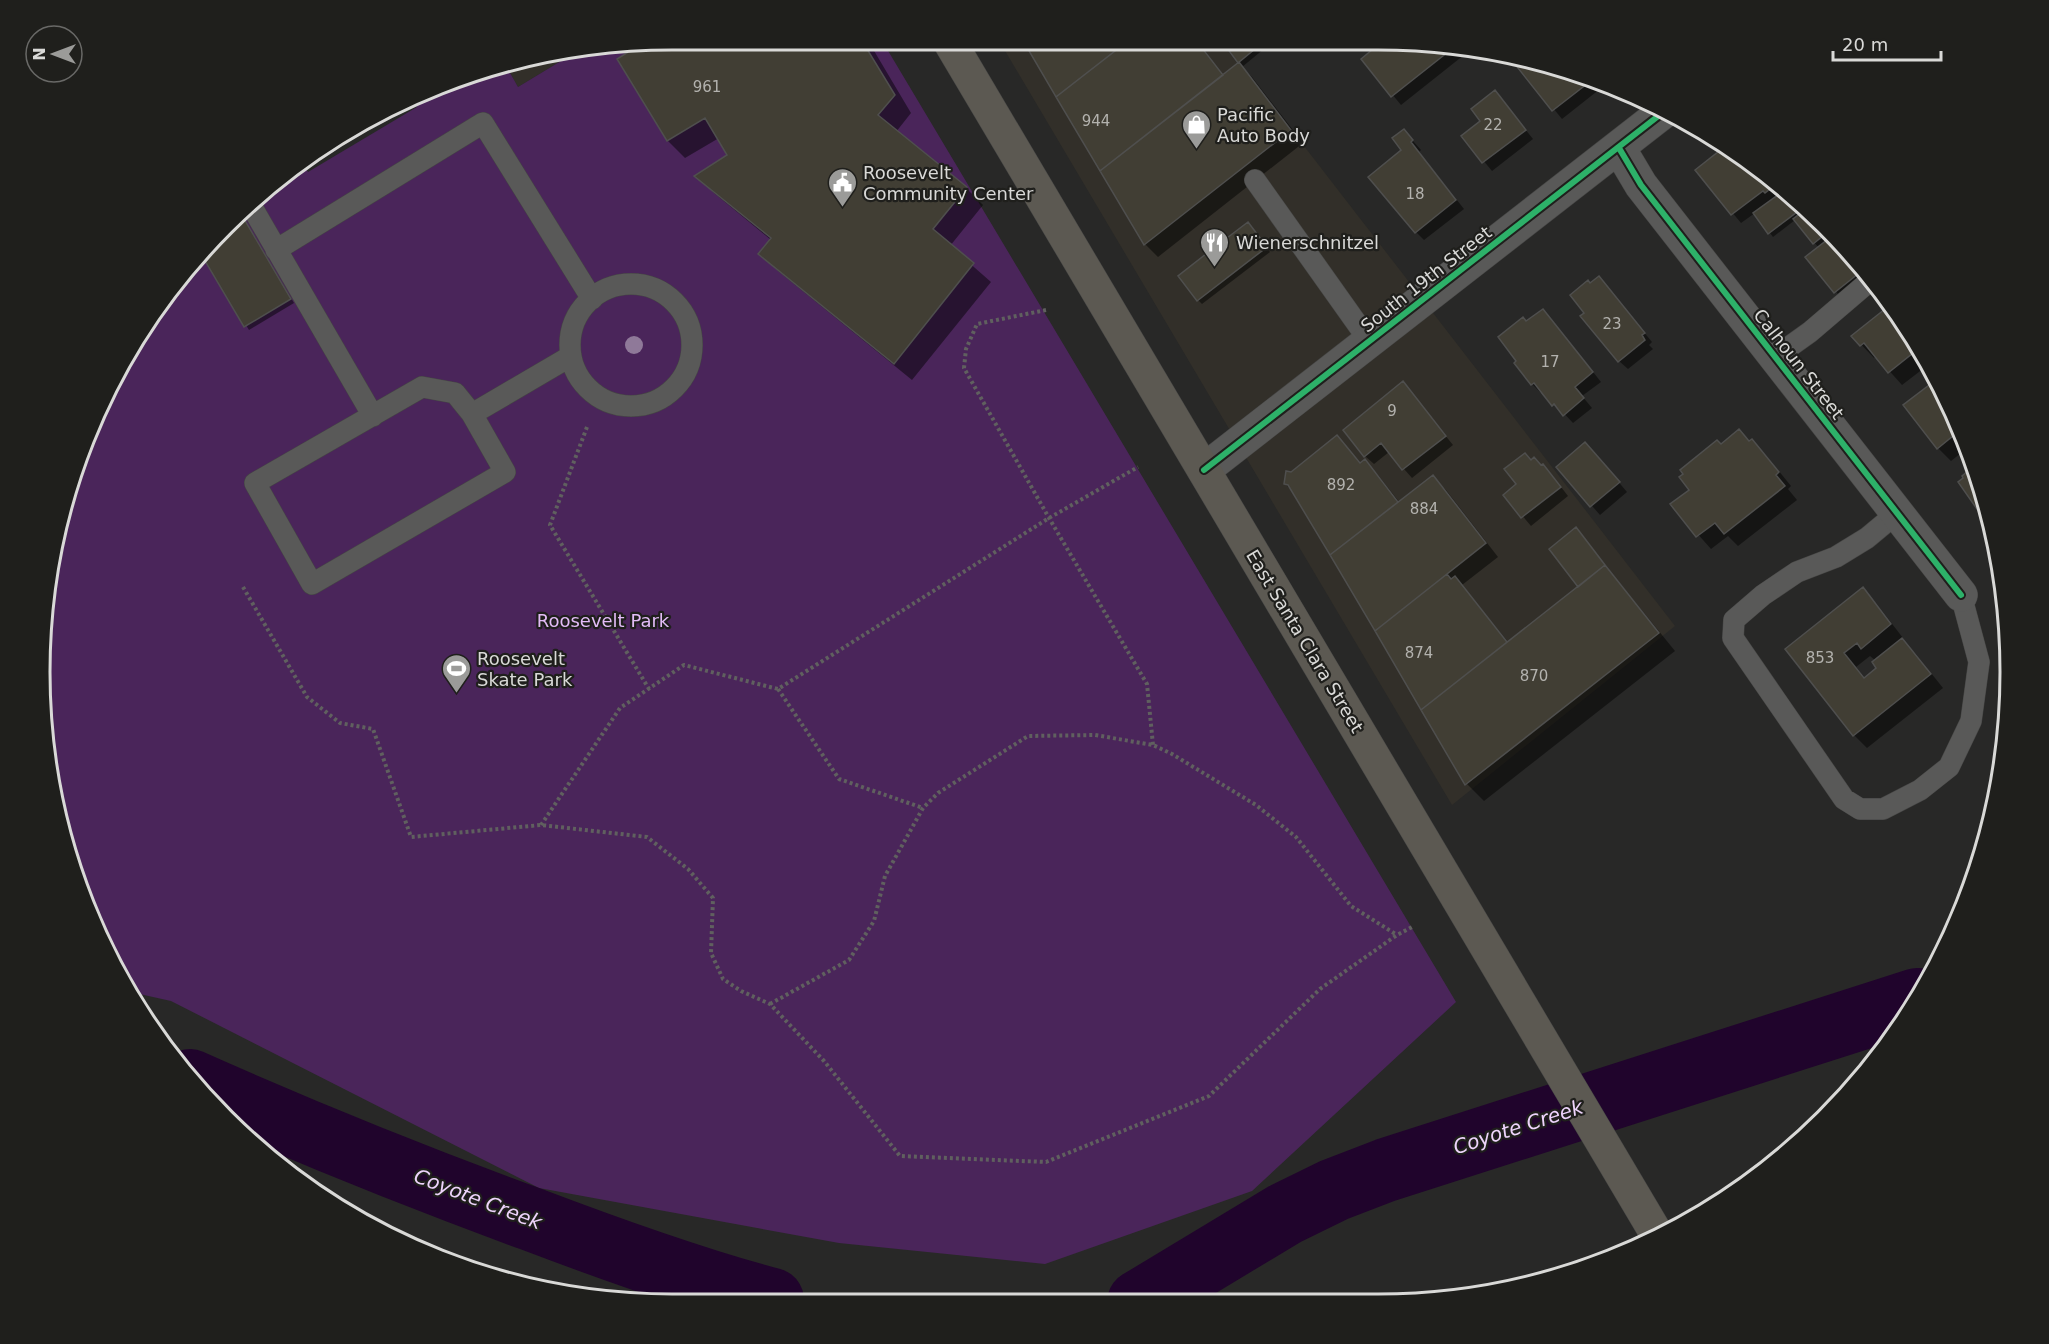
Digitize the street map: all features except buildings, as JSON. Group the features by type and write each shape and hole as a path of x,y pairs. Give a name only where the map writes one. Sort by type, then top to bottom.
{"main road":[{"name":"East Santa Clara Street","path":"955,50 1654,1229"}],"street":[{"name":"South 19th Street","path":"1204,470 1658,117"},
{"name":"Calhoun Street","path":"1619,148 1641,185 1961,595"}],"lane":[{"path":"276,250 483,123 592,299"},
{"path":"1255,180 1370,342"},
{"path":"254,211 373,416"},
{"path":"628,284 648,286 666,295 680,309 690,326 693,346 689,366 680,383 664,397 647,405 627,406 607,402 590,391 578,375 571,356 571,335 578,315 592,299 608,289 628,284"},
{"path":"1775,357 1810,332 1865,285"},
{"path":"472,414 571,356"},
{"path":"422,387 455,393 472,414 505,472 312,584 255,483 422,387"},
{"path":"1897,513 1867,538 1836,557 1797,572 1763,595 1734,620 1733,638 1844,799 1860,808 1883,808 1920,790 1949,766 1971,721 1979,662 1961,595"}],"path":[{"path":"1046,310 977,324 966,349 964,368 1048,518 1147,684 1153,745"},
{"path":"587,427 550,525 649,689"},
{"path":"778,689 1048,518 1138,467"},
{"path":"243,587 308,697 340,723 373,729 411,837 541,825 647,837 688,869 713,898 711,953 723,979 770,1004 824,1061 900,1156 1046,1162 1209,1096 1320,989 1412,927"},
{"path":"541,825 620,708 684,665 778,689 839,779 923,808"},
{"path":"770,1004 849,960 874,921 885,876 923,808 938,793 1028,736 1095,735 1153,745 1172,754 1256,805 1296,837 1351,906 1397,935"}],"shaded area":[{"path":"1005,50 1227,50 1675,626 1452,805"},
{"path":"564,59 518,87 509,72"}],"green space":[{"name":"Roosevelt Park","path":"672,50 888,50 1456,1002 1252,1191 1045,1264 839,1243 539,1188 171,1001 140,994 114,947 83,872 61,793 51,713 51,631 61,551 83,472 97,434 133,361 154,326 178,293 232,232 293,178 306,169 308,172 417,107 416,105 434,97 509,72 518,87 564,59 591,55"}],"waterway":[{"name":"Coyote Creek","path":"1152,1294 1285,1214 1334,1190 1386,1170 1903,1004"},
{"name":"Coyote Creek","path":"212,1090 317,1136 488,1203 650,1262 752,1294"}],"cycle path":[{"path":"1204,470 1657,117"},
{"path":"1619,148 1641,185 1961,595"}],"place":[{"name":"Pacific Auto Body","path":"1196,150"},
{"name":"Roosevelt Community Center","path":"842,208"},
{"name":"Wienerschnitzel","path":"1215,268"},
{"name":"Roosevelt Skate Park","path":"456,694"}]}
